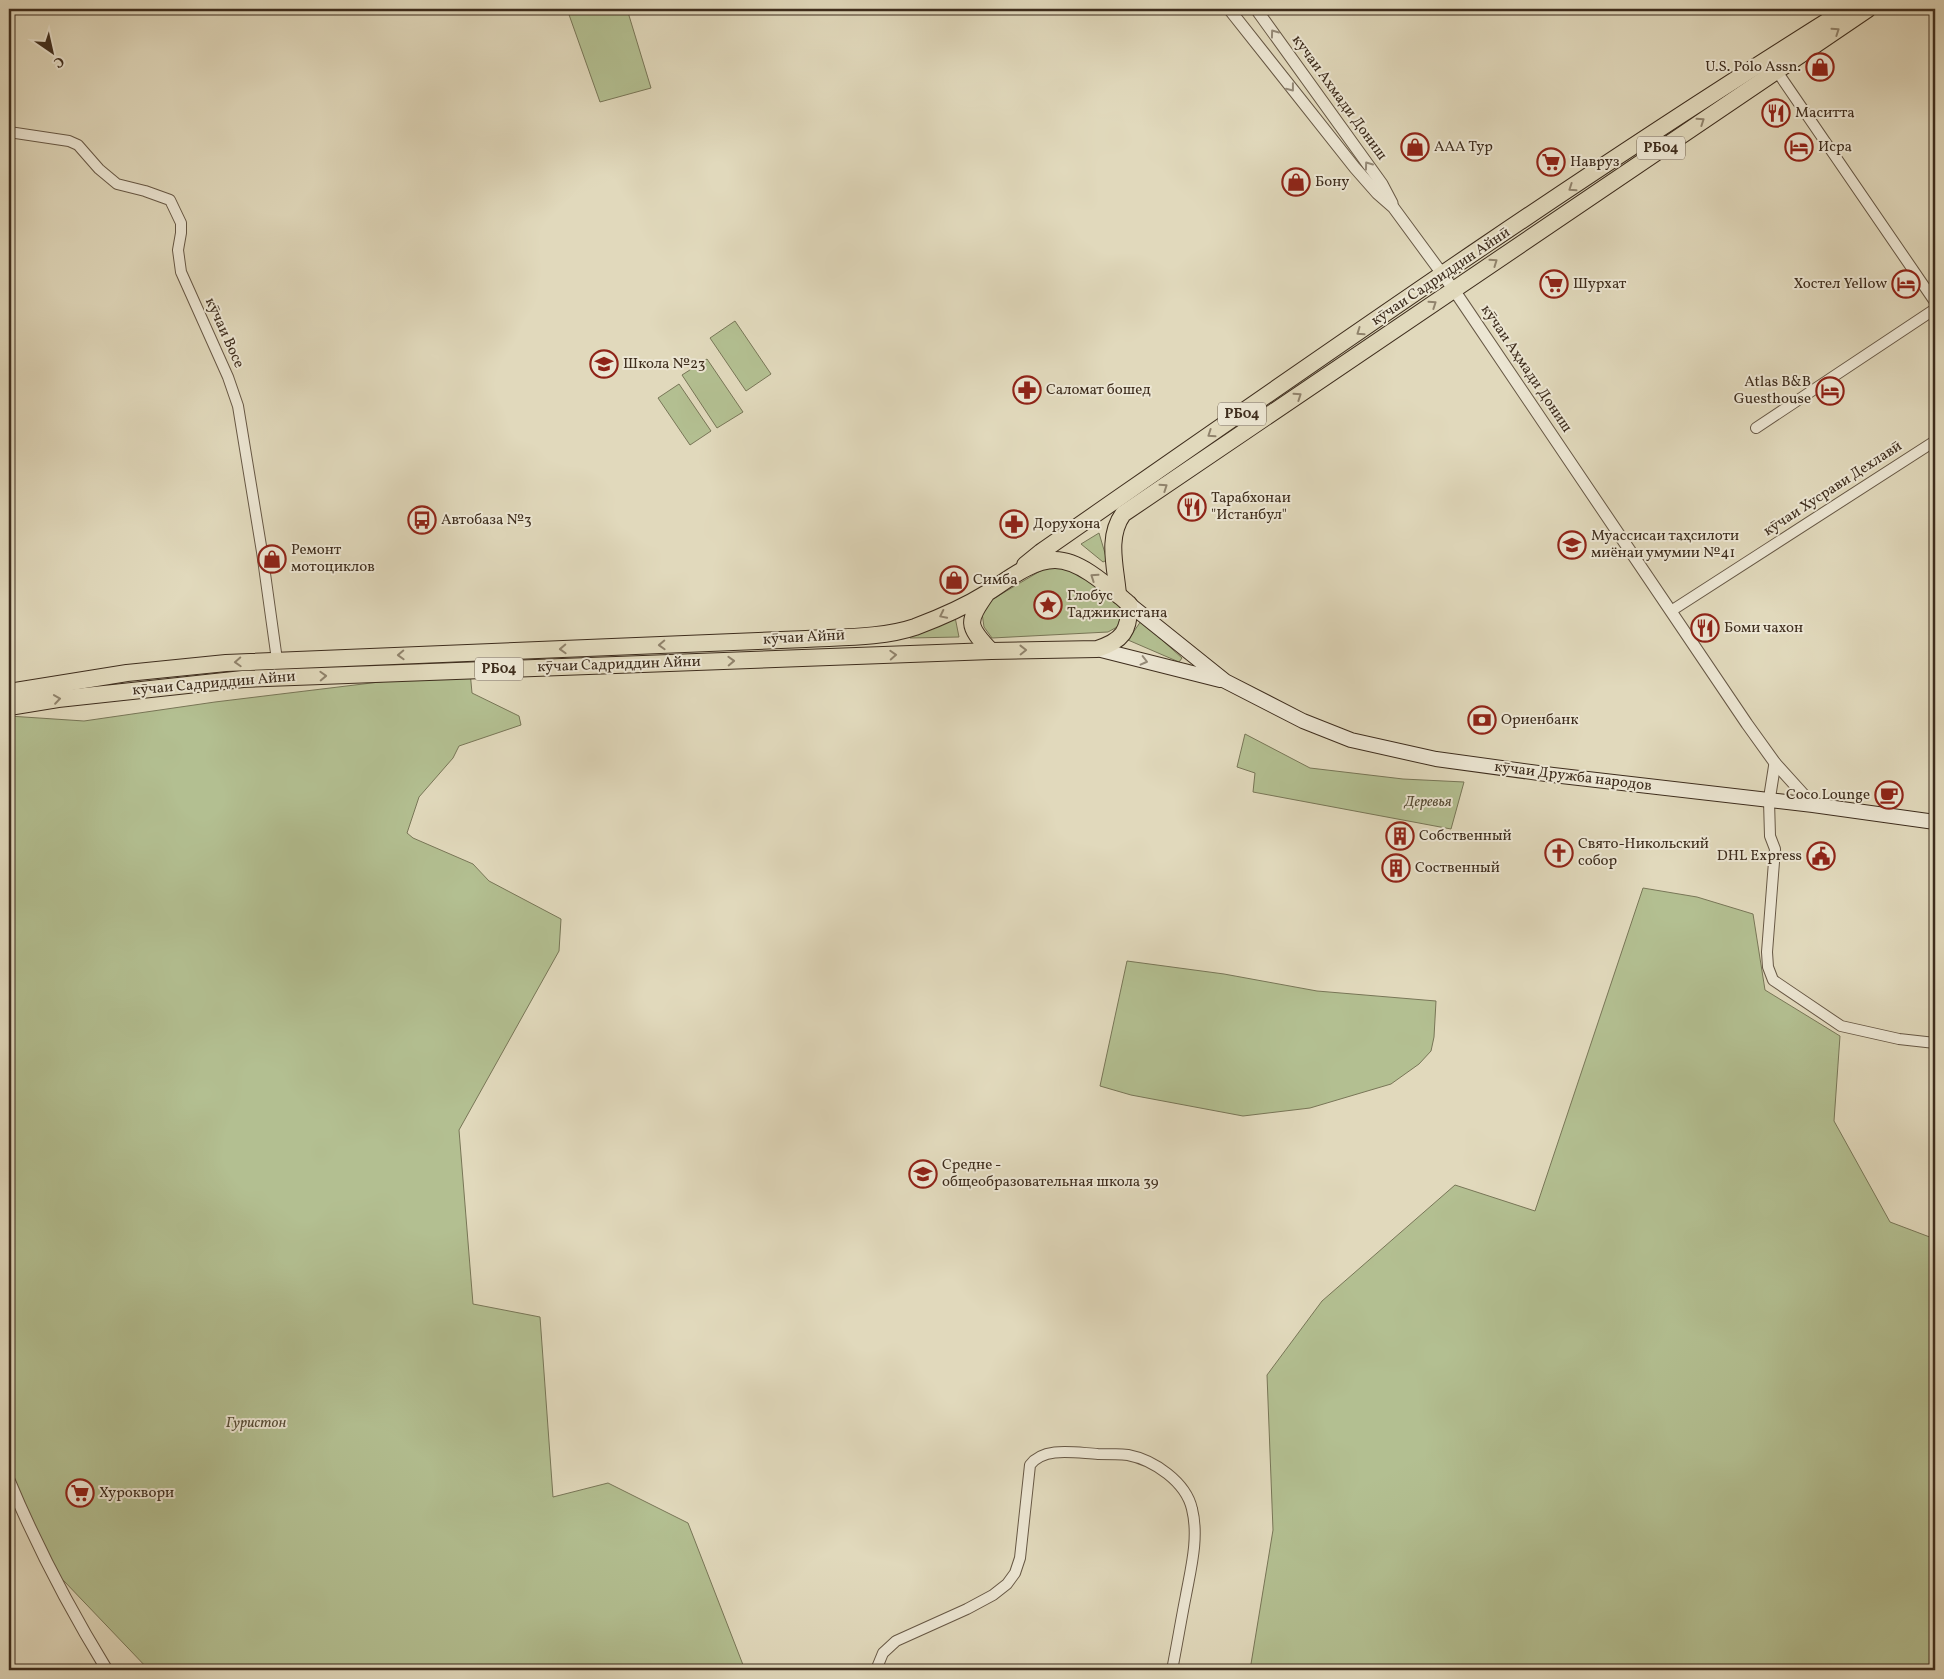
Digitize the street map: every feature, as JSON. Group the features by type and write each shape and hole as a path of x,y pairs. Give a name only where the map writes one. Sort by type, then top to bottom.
{"highway":[{"name":"кӯчаи Садриддин Айнӣ","path":"1123,600 1113,539 1118,521 1123,514 1629,169 1847,9"},
{"name":"кӯчаи Садриддин Айнӣ","path":"1016,573 1040,552 1443,275 1772,64 1868,9"},
{"name":"РБ04","path":"1062,561 1086,571 1123,600 1129,615 1124,632 1110,645 1097,649 991,651 973,630 971,623 978,606 987,593 1016,573 1045,562 1062,561"},
{"name":"кӯчаи Айнӣ","path":"612,647 806,639 888,633 921,624 987,593"},
{"name":"кӯчаи Садриддин Айни","path":"9,692 135,672 226,663 612,647"},
{"name":"кӯчаи Садриддин Айни","path":"9,707 58,699 243,679 991,651"}],"main road":[{"path":"1123,600 1225,681"},
{"path":"1097,649 1225,681"},
{"name":"кӯчаи Дружба народов","path":"1225,681 1319,728 1351,740 1381,748 1553,775 1813,805 1935,822"}],"street":[{"name":"кӯчаи Аҳмади Дониш","path":"1229,9 1355,168 1377,193 1394,207 1454,290 1775,763 1813,805"},
{"name":"кучаи Ахмади Дониш","path":"1256,9 1382,184 1394,207"},
{"path":"1772,64 1935,302"},
{"name":"кӯчаи Восе","path":"9,132 69,141 78,145 99,170 117,184 170,200 177,213 182,233 178,250 181,272 228,377 238,406 262,552 277,660"},
{"path":"1756,428 1935,309"},
{"name":"кӯчаи Хусрави Дехлавӣ","path":"1671,612 1935,441"},
{"path":"1775,763 1769,801 1770,836 1775,849 1767,952 1768,967 1773,980 1841,1026 1890,1038 1935,1043"},
{"path":"876,1670 883,1653 896,1641 967,1609 993,1595 1007,1584 1015,1573 1020,1558 1030,1465 1039,1456 1066,1452 1128,1455 1142,1460 1173,1479 1184,1492 1192,1507 1194,1522 1192,1560 1172,1670"},
{"path":"9,1480 54,1581 107,1670"}],"green space":[{"path":"567,9 627,9 651,88 600,102"},
{"path":"735,321 771,374 746,391 710,338"},
{"path":"707,359 743,412 717,428 682,375"},
{"path":"679,384 711,431 690,445 658,398"},
{"path":"1099,533 1107,560 1103,562 1081,544"},
{"path":"1047,567 1075,570 1119,605 1121,616 1117,627 1108,632 992,638 984,627 981,606"},
{"path":"955,617 959,637 910,638 909,634"},
{"path":"1141,621 1182,658 1179,662 1128,640"},
{"name":"Гуристон","path":"470,671 472,693 519,716 521,725 459,746 453,758 419,797 407,833 413,838 473,864 489,881 561,919 559,951 459,1130 473,1304 540,1317 553,1497 608,1483 688,1523 745,1670 149,1670 42,1558 9,1479 9,716 84,721 215,702"},
{"name":"Деревья","path":"1245,734 1310,768 1403,779 1464,782 1451,829 1253,792 1255,773 1237,767"},
{"path":"1643,888 1697,897 1753,914 1765,990 1840,1036 1834,1121 1890,1222 1935,1239 1935,1670 1250,1670 1273,1530 1267,1375 1322,1301 1455,1185 1535,1211"},
{"path":"1127,961 1224,974 1317,991 1436,1001 1434,1037 1431,1051 1419,1064 1391,1084 1310,1108 1243,1116 1131,1095 1100,1086"}],"place":[{"name":"U.S. Polo Assn.","path":"1820,67"},
{"name":"Маситта","path":"1776,113"},
{"name":"ААА Тур","path":"1415,147"},
{"name":"Исра","path":"1799,147"},
{"name":"Навруз","path":"1551,162"},
{"name":"Бону","path":"1296,182"},
{"name":"Шурхат","path":"1554,284"},
{"name":"Хостел Yellow","path":"1906,284"},
{"name":"Школа №23","path":"604,364"},
{"name":"Саломат бошед","path":"1027,390"},
{"name":"Atlas B&B Guesthouse","path":"1830,391"},
{"name":"Тарабхонаи \"Истанбул\"","path":"1192,507"},
{"name":"Автобаза №3","path":"422,520"},
{"name":"Дорухона","path":"1014,524"},
{"name":"Муассисаи таҳсилоти миёнаи умумии №41","path":"1572,545"},
{"name":"Ремонт мотоциклов","path":"272,559"},
{"name":"Симба","path":"954,580"},
{"name":"Глобус Таджикистана","path":"1048,605"},
{"name":"Боми чахон","path":"1705,628"},
{"name":"Ориенбанк","path":"1482,720"},
{"name":"Coco Lounge","path":"1889,795"},
{"name":"Собственный","path":"1400,836"},
{"name":"Свято-Никольский собор","path":"1559,853"},
{"name":"DHL Express","path":"1821,856"},
{"name":"Соственный","path":"1396,868"},
{"name":"Средне - общеобразовательная школа 39","path":"923,1174"},
{"name":"Хуроквори","path":"80,1493"}]}
